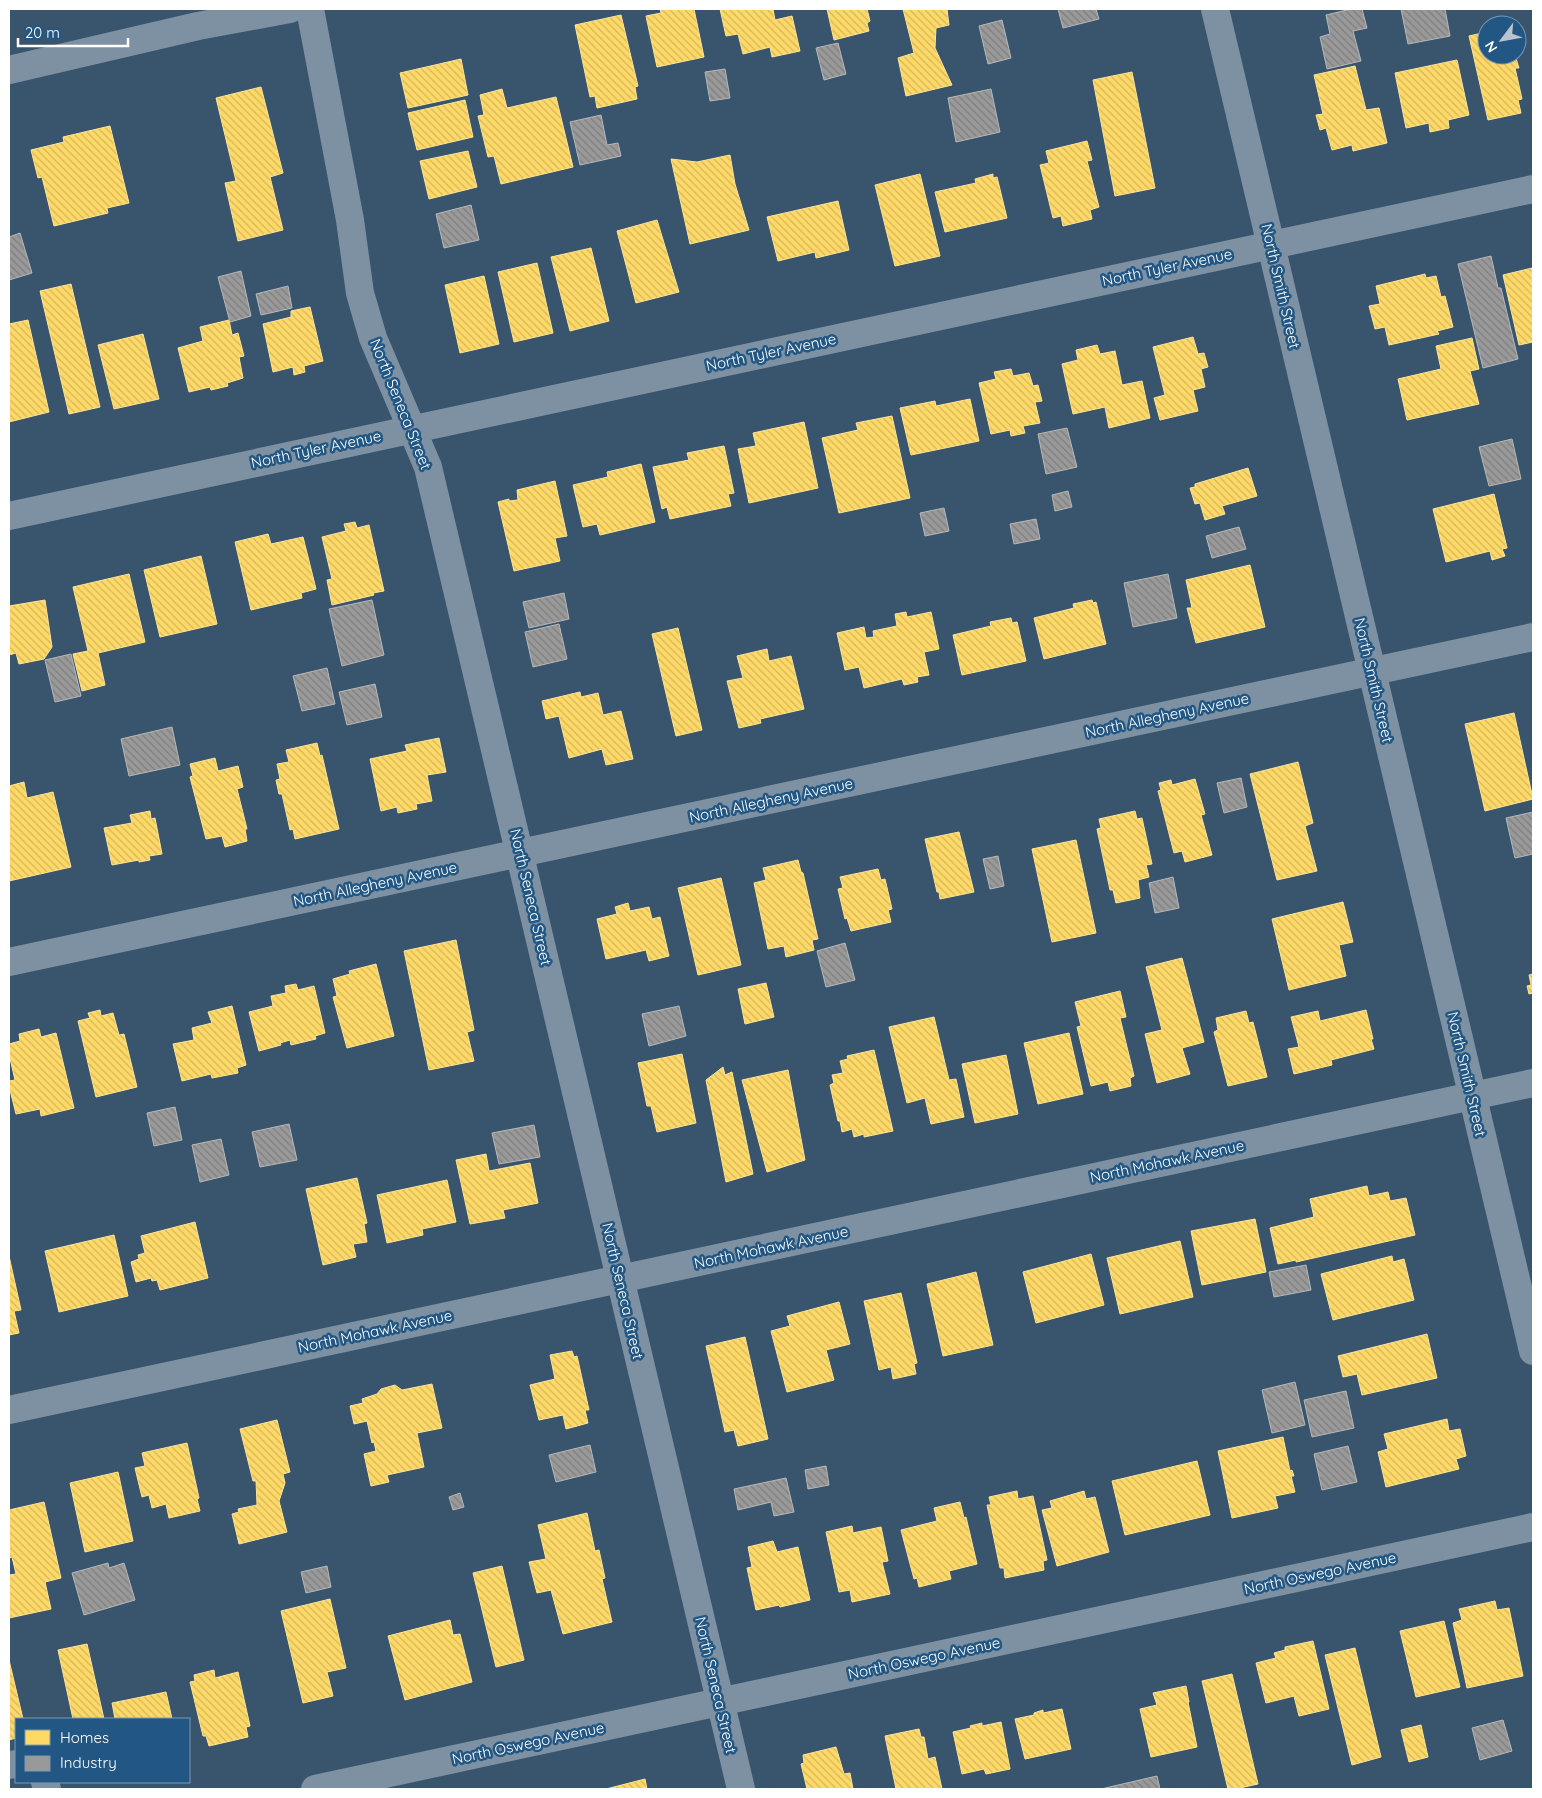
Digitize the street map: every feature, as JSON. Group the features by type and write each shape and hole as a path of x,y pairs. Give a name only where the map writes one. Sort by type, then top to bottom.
{"street":[{"path":"9,70 198,26 290,9"},
{"name":"North Seneca Street","path":"310,9 350,220 360,293 373,338 428,467 741,1789"},
{"name":"North Smith Street","path":"1215,9 1533,1351"},
{"name":"North Tyler Avenue","path":"9,516 1533,189"},
{"name":"North Allegheny Avenue","path":"9,962 1533,637"},
{"name":"North Mohawk Avenue","path":"9,1410 1533,1083"},
{"name":"North Oswego Avenue","path":"315,1789 1533,1527"}],"building: Homes":[{"path":"660,9 694,9 704,57 657,67 646,16 661,13"},
{"path":"720,9 773,9 775,20 792,16 800,51 772,57 770,47 743,54 738,34 726,36"},
{"path":"827,9 867,9 870,21 867,23 869,31 834,40"},
{"path":"903,9 947,9 949,25 936,28 935,48 952,85 906,96 898,58 914,53"},
{"path":"621,15 638,86 635,87 637,99 597,108 595,96 590,97 575,25"},
{"path":"1477,34 1477,65 1518,65 1519,68 1515,68 1522,99 1518,100 1521,113 1488,120 1469,36"},
{"path":"461,59 468,95 408,108 400,73"},
{"path":"1457,60 1469,115 1448,120 1449,128 1430,132 1429,123 1406,128 1395,73"},
{"path":"1355,66 1366,110 1379,108 1387,143 1353,151 1352,145 1332,150 1326,128 1320,130 1316,115 1323,114 1314,75"},
{"path":"1132,72 1155,188 1115,196 1093,80"},
{"path":"261,87 283,173 270,177 283,230 238,241 225,183 236,181 216,98"},
{"path":"502,89 507,108 556,97 573,167 501,184 494,156 488,157 478,116 484,115 480,95"},
{"path":"465,100 473,137 417,150 408,113"},
{"path":"110,126 129,203 107,208 108,213 54,226 42,177 38,178 31,150 64,142 63,137"},
{"path":"1087,141 1092,160 1087,161 1099,207 1090,210 1092,219 1063,226 1061,216 1053,218 1040,165 1049,163 1046,151"},
{"path":"468,151 477,187 429,199 420,161"},
{"path":"730,155 735,184 749,230 690,244 671,159 697,162"},
{"path":"920,174 940,256 895,266 875,185"},
{"path":"993,174 993,178 997,177 1007,218 945,232 935,192 976,183 975,179"},
{"path":"838,201 849,250 816,258 815,252 778,261 767,217"},
{"path":"657,220 679,292 636,303 617,231"},
{"path":"591,248 609,321 570,331 551,257"},
{"path":"537,263 553,333 514,342 498,272"},
{"path":"1532,268 1533,342 1519,345 1503,275"},
{"path":"1425,274 1426,278 1436,276 1441,297 1445,296 1453,327 1437,331 1439,334 1389,345 1385,327 1375,329 1369,306 1380,304 1376,286"},
{"path":"484,276 499,344 460,353 445,285"},
{"path":"71,284 100,407 69,414 40,291"},
{"path":"310,307 323,361 304,366 305,372 294,375 293,367 273,372 263,324 291,317 291,311"},
{"path":"28,320 49,412 9,422 9,324"},
{"path":"229,320 232,335 238,333 244,356 239,357 243,378 227,383 228,386 211,390 210,387 189,392 178,348 203,341 200,327"},
{"path":"143,334 159,399 114,409 98,345"},
{"path":"1193,337 1198,354 1204,353 1208,367 1201,369 1205,387 1193,390 1198,411 1160,420 1154,398 1165,395 1153,347"},
{"path":"1472,338 1479,369 1470,371 1479,404 1407,420 1398,379 1441,369 1436,346"},
{"path":"1097,345 1100,354 1115,351 1122,385 1142,381 1150,418 1109,428 1105,407 1073,414 1062,364 1078,360 1076,350"},
{"path":"1011,369 1013,376 1029,373 1033,386 1038,385 1042,401 1035,402 1040,423 1023,426 1025,433 1011,436 1010,430 991,434 979,383 996,379 994,372"},
{"path":"970,399 979,441 911,455 900,408 935,401 936,406"},
{"path":"892,416 910,498 839,513 822,438 858,430 856,423"},
{"path":"804,422 818,488 749,503 738,449 756,446 753,433"},
{"path":"724,446 734,493 728,494 731,506 670,519 667,507 662,509 653,467 689,460 687,453"},
{"path":"641,464 655,522 600,535 597,524 583,527 573,485 608,477 607,472"},
{"path":"1248,468 1257,496 1222,506 1225,514 1205,520 1200,503 1195,504 1190,488 1195,487 1195,484"},
{"path":"555,481 567,536 555,538 560,561 514,571 498,502 509,499 509,501 518,500 517,490"},
{"path":"1494,494 1507,548 1502,549 1505,556 1492,560 1490,551 1446,562 1433,509"},
{"path":"355,522 357,528 369,525 384,591 332,605 327,580 332,579 322,537 346,531 344,524"},
{"path":"268,534 271,544 303,537 316,589 301,593 302,598 251,610 235,542"},
{"path":"201,556 217,624 160,637 144,570"},
{"path":"1250,565 1265,627 1196,643 1187,608 1192,608 1186,580"},
{"path":"129,574 145,642 98,653 105,685 82,691 73,654 88,651 73,587"},
{"path":"45,600 52,647 44,659 19,664 16,653 9,655 9,606"},
{"path":"1092,600 1093,603 1096,602 1106,644 1044,659 1034,618 1074,608 1073,604"},
{"path":"906,612 907,617 931,612 939,649 924,652 929,675 917,677 918,682 904,685 902,679 864,688 859,667 845,670 837,633 864,627 866,638 874,637 873,631 897,626 895,614"},
{"path":"1011,618 1012,623 1017,622 1026,661 962,675 953,635 991,626 990,622"},
{"path":"678,628 702,730 676,736 652,634"},
{"path":"767,649 769,661 791,656 804,709 760,719 761,723 739,728 727,681 743,678 737,656"},
{"path":"580,692 581,697 598,693 603,715 621,711 633,759 606,765 602,749 569,758 559,716 546,719 542,701"},
{"path":"1514,713 1533,799 1485,811 1465,724"},
{"path":"439,738 446,772 427,775 432,801 416,804 417,809 398,813 397,807 381,811 370,759 407,751 405,745"},
{"path":"317,743 320,756 322,755 339,829 295,839 293,829 290,830 282,794 279,794 276,780 280,779 277,764 289,762 286,750"},
{"path":"215,758 218,771 238,766 243,787 237,789 247,829 245,829 247,841 225,847 222,836 206,839 190,777 193,776 190,764"},
{"path":"1298,762 1313,823 1305,826 1317,871 1277,880 1250,774"},
{"path":"1195,779 1205,814 1201,815 1212,855 1185,862 1182,851 1174,853 1158,791 1161,790 1159,783 1171,780 1172,785"},
{"path":"24,782 27,798 53,792 71,867 9,881 9,786"},
{"path":"150,811 151,819 155,818 162,854 149,856 150,860 112,865 104,828 132,823 130,815"},
{"path":"1135,811 1137,819 1142,818 1152,864 1146,865 1149,877 1138,880 1140,898 1116,903 1113,890 1110,890 1097,829 1101,828 1099,819"},
{"path":"959,832 974,892 940,899 925,839"},
{"path":"1076,840 1096,933 1052,942 1032,849"},
{"path":"798,860 801,872 803,873 818,939 812,940 814,950 786,957 784,946 768,949 754,883 766,880 763,868"},
{"path":"878,869 881,880 885,879 892,909 888,910 891,922 851,931 847,918 845,919 838,889 843,888 840,877"},
{"path":"721,878 741,965 698,975 678,888"},
{"path":"1343,902 1353,942 1339,945 1346,976 1289,990 1272,919"},
{"path":"628,903 630,911 649,907 652,919 660,917 669,956 649,961 646,950 606,959 597,919 617,914 615,907"},
{"path":"456,940 474,1030 467,1032 474,1061 429,1070 404,951"},
{"path":"1182,958 1204,1042 1182,1048 1190,1074 1157,1083 1145,1034 1162,1030 1146,967"},
{"path":"376,964 394,1036 347,1048 333,997 337,996 333,979 350,974 349,971"},
{"path":"1533,974 1533,993 1529,994 1527,986 1531,985 1529,975"},
{"path":"766,983 774,1017 745,1024 738,989"},
{"path":"296,984 298,990 314,986 325,1033 315,1036 316,1039 291,1045 290,1040 280,1043 281,1045 259,1051 249,1012 273,1006 271,996 286,993 285,986"},
{"path":"1120,991 1126,1017 1120,1018 1134,1076 1130,1078 1131,1086 1110,1091 1108,1082 1091,1086 1077,1027 1081,1026 1075,1002"},
{"path":"232,1006 246,1065 237,1068 238,1073 212,1078 211,1074 182,1081 173,1044 194,1040 192,1028 212,1023 208,1012"},
{"path":"100,1010 101,1016 113,1013 119,1035 124,1034 137,1087 96,1097 78,1021 90,1018 88,1013"},
{"path":"1366,1010 1374,1049 1331,1060 1332,1065 1294,1074 1288,1049 1299,1047 1291,1017 1318,1011 1320,1021"},
{"path":"1246,1011 1249,1023 1253,1022 1267,1077 1228,1086 1214,1032 1218,1030 1216,1018"},
{"path":"934,1017 949,1080 956,1079 964,1117 931,1124 925,1098 907,1103 889,1027"},
{"path":"39,1029 41,1037 56,1033 74,1108 41,1116 40,1109 16,1114 9,1086 9,1081 15,1080 9,1054 9,1044 20,1041 19,1034"},
{"path":"1069,1033 1083,1094 1038,1104 1024,1043"},
{"path":"874,1050 893,1131 864,1137 864,1134 854,1137 852,1129 842,1132 840,1121 838,1121 830,1085 834,1083 832,1075 843,1073 840,1061 848,1059 847,1056"},
{"path":"682,1054 696,1123 657,1132 651,1106 647,1106 638,1063"},
{"path":"1006,1055 1018,1114 975,1123 962,1064"},
{"path":"723,1067 725,1075 732,1072 753,1174 726,1182 706,1080"},
{"path":"788,1070 805,1160 767,1172 742,1080"},
{"path":"486,1154 489,1171 530,1163 538,1203 503,1210 505,1218 470,1224 456,1160"},
{"path":"357,1178 367,1223 364,1224 367,1242 353,1244 356,1257 323,1265 306,1189"},
{"path":"447,1180 456,1222 422,1229 423,1235 387,1243 377,1195"},
{"path":"1367,1186 1369,1196 1388,1192 1390,1201 1406,1198 1415,1235 1296,1262 1296,1260 1278,1264 1270,1228 1314,1217 1310,1199"},
{"path":"1255,1219 1266,1272 1202,1285 1191,1231"},
{"path":"195,1222 208,1278 160,1290 157,1280 152,1281 151,1278 136,1282 131,1262 139,1259 138,1255 145,1253 141,1236"},
{"path":"114,1235 128,1296 59,1312 45,1251"},
{"path":"1180,1241 1193,1297 1120,1314 1107,1258"},
{"path":"1091,1254 1104,1305 1036,1323 1023,1272"},
{"path":"9,1256 21,1310 14,1311 19,1333 9,1335"},
{"path":"1392,1256 1393,1262 1404,1259 1414,1300 1333,1320 1321,1274"},
{"path":"976,1272 993,1345 943,1356 927,1284"},
{"path":"901,1293 917,1363 914,1364 916,1374 893,1379 891,1367 879,1370 864,1301"},
{"path":"839,1302 850,1344 826,1350 834,1380 787,1392 771,1331 790,1326 787,1316"},
{"path":"1427,1334 1437,1378 1362,1395 1357,1374 1343,1377 1338,1356"},
{"path":"745,1337 768,1439 738,1446 734,1430 725,1432 706,1346"},
{"path":"572,1351 574,1357 577,1356 589,1410 585,1410 588,1423 566,1429 563,1415 539,1420 530,1385 555,1379 550,1355"},
{"path":"432,1384 442,1428 417,1433 424,1467 387,1475 389,1482 371,1486 364,1454 376,1451 374,1442 372,1443 367,1421 354,1424 350,1406 363,1403 362,1399 377,1394 381,1389 395,1385 402,1390"},
{"path":"1447,1419 1449,1431 1460,1429 1466,1456 1456,1459 1459,1469 1386,1487 1378,1452 1388,1449 1384,1434"},
{"path":"277,1420 290,1472 283,1474 285,1483 279,1501 287,1532 239,1544 232,1514 239,1512 238,1509 257,1505 256,1481 253,1481 240,1429"},
{"path":"1283,1437 1290,1471 1292,1470 1294,1476 1291,1476 1295,1492 1275,1496 1278,1508 1232,1518 1218,1451"},
{"path":"187,1443 200,1511 169,1518 166,1504 152,1508 149,1495 142,1497 135,1468 145,1466 142,1453"},
{"path":"1197,1461 1210,1515 1125,1535 1112,1481"},
{"path":"118,1472 133,1541 85,1552 70,1483"},
{"path":"1017,1491 1018,1499 1033,1496 1047,1560 1043,1561 1044,1570 1005,1578 1004,1568 1000,1568 987,1505 991,1505 989,1497"},
{"path":"1084,1491 1086,1499 1095,1497 1109,1552 1057,1566 1042,1510 1052,1508 1050,1501"},
{"path":"44,1502 61,1578 45,1582 51,1609 9,1618 9,1575 16,1574 12,1557 9,1558 9,1510"},
{"path":"960,1502 964,1518 966,1517 977,1564 949,1571 951,1579 919,1587 917,1578 914,1579 901,1530 937,1521 934,1508"},
{"path":"587,1513 595,1551 599,1550 605,1578 602,1579 612,1622 563,1634 551,1590 537,1593 529,1562 546,1559 538,1525"},
{"path":"852,1526 853,1533 881,1527 888,1561 882,1562 890,1594 852,1602 850,1590 839,1592 826,1532"},
{"path":"773,1541 777,1552 798,1547 810,1600 756,1610 747,1568 752,1567 748,1547"},
{"path":"502,1566 524,1660 496,1667 473,1573"},
{"path":"330,1599 346,1668 327,1672 333,1696 303,1703 281,1611"},
{"path":"1495,1601 1497,1610 1509,1608 1523,1676 1467,1688 1453,1623 1462,1620 1459,1609"},
{"path":"450,1620 453,1635 460,1634 472,1682 405,1700 388,1636"},
{"path":"1444,1621 1460,1687 1416,1697 1400,1631"},
{"path":"1313,1641 1329,1709 1299,1716 1294,1696 1266,1703 1256,1663 1276,1658 1274,1653 1285,1650 1285,1647"},
{"path":"87,1644 104,1718 73,1718 58,1650"},
{"path":"1355,1648 1381,1757 1352,1765 1325,1655"},
{"path":"9,1660 23,1718 15,1718 15,1738 9,1740"},
{"path":"214,1670 215,1678 238,1672 250,1726 246,1727 248,1737 209,1746 206,1736 203,1736 190,1682 195,1681 194,1675"},
{"path":"1232,1674 1258,1784 1228,1789 1202,1681"},
{"path":"1186,1686 1197,1747 1151,1757 1140,1709 1157,1705 1153,1693"},
{"path":"166,1692 172,1718 115,1718 112,1703"},
{"path":"1062,1709 1071,1749 1025,1759 1015,1719 1034,1715 1034,1713 1043,1710 1043,1713"},
{"path":"1001,1722 1010,1769 986,1774 984,1769 962,1774 953,1732 971,1728 970,1726 982,1723 982,1726"},
{"path":"1421,1725 1428,1757 1409,1762 1401,1730"},
{"path":"919,1729 921,1737 924,1737 928,1759 935,1757 942,1789 896,1789 885,1736"},
{"path":"836,1747 844,1774 850,1773 853,1789 807,1789 801,1764 804,1763 803,1755"},
{"path":"645,1779 647,1789 606,1789"}],"building: Industry":[{"path":"1058,9 1096,9 1099,19 1063,28"},
{"path":"1351,9 1362,9 1367,28 1353,31 1361,61 1327,69 1320,37 1330,34 1326,15"},
{"path":"1401,9 1445,9 1450,36 1408,44"},
{"path":"1002,20 1011,58 988,64 979,26"},
{"path":"838,43 846,74 824,80 816,48"},
{"path":"725,69 730,98 710,101 705,72"},
{"path":"991,89 1000,132 956,142 948,98"},
{"path":"601,115 607,145 618,143 621,156 580,165 570,122"},
{"path":"471,205 479,240 444,248 436,214"},
{"path":"20,233 32,273 9,280 9,237"},
{"path":"1491,256 1498,288 1501,288 1518,359 1483,368 1458,264"},
{"path":"241,271 251,316 230,322 218,277"},
{"path":"288,286 292,308 261,315 256,294"},
{"path":"1067,428 1077,467 1046,474 1038,434"},
{"path":"1512,439 1521,479 1489,486 1479,447"},
{"path":"1068,491 1072,507 1055,511 1052,495"},
{"path":"944,508 949,531 925,536 920,513"},
{"path":"1036,519 1040,539 1014,544 1010,524"},
{"path":"1239,527 1246,549 1212,558 1206,536"},
{"path":"1168,574 1177,618 1133,627 1124,583"},
{"path":"564,593 569,619 529,628 523,602"},
{"path":"372,600 384,655 342,666 329,609"},
{"path":"559,624 567,659 533,667 525,632"},
{"path":"71,654 81,696 55,702 45,660"},
{"path":"327,668 335,704 302,711 293,676"},
{"path":"375,684 382,717 347,725 339,692"},
{"path":"172,727 180,765 129,776 121,739"},
{"path":"1241,778 1247,807 1224,813 1217,783"},
{"path":"1533,812 1533,854 1515,858 1506,818"},
{"path":"998,856 1004,886 990,889 983,859"},
{"path":"1173,877 1179,908 1155,913 1149,883"},
{"path":"845,943 855,980 826,987 817,951"},
{"path":"679,1006 686,1036 649,1046 642,1014"},
{"path":"175,1107 182,1140 154,1146 147,1113"},
{"path":"289,1124 297,1160 260,1167 252,1132"},
{"path":"534,1125 540,1157 499,1164 492,1133"},
{"path":"221,1139 229,1175 200,1182 192,1145"},
{"path":"1306,1265 1311,1290 1274,1297 1269,1272"},
{"path":"1295,1382 1305,1425 1272,1433 1262,1390"},
{"path":"1346,1391 1354,1428 1312,1437 1304,1400"},
{"path":"590,1445 596,1472 556,1482 549,1455"},
{"path":"1348,1446 1357,1482 1322,1490 1314,1454"},
{"path":"826,1466 829,1485 808,1489 805,1470"},
{"path":"786,1478 794,1512 774,1516 771,1502 738,1510 734,1489"},
{"path":"460,1493 464,1507 453,1510 449,1497"},
{"path":"108,1563 109,1568 124,1563 135,1600 84,1615 72,1573"},
{"path":"327,1566 331,1587 306,1593 301,1572"},
{"path":"1503,1720 1512,1751 1480,1760 1472,1728"},
{"path":"1157,1776 1160,1789 1101,1789"}]}
